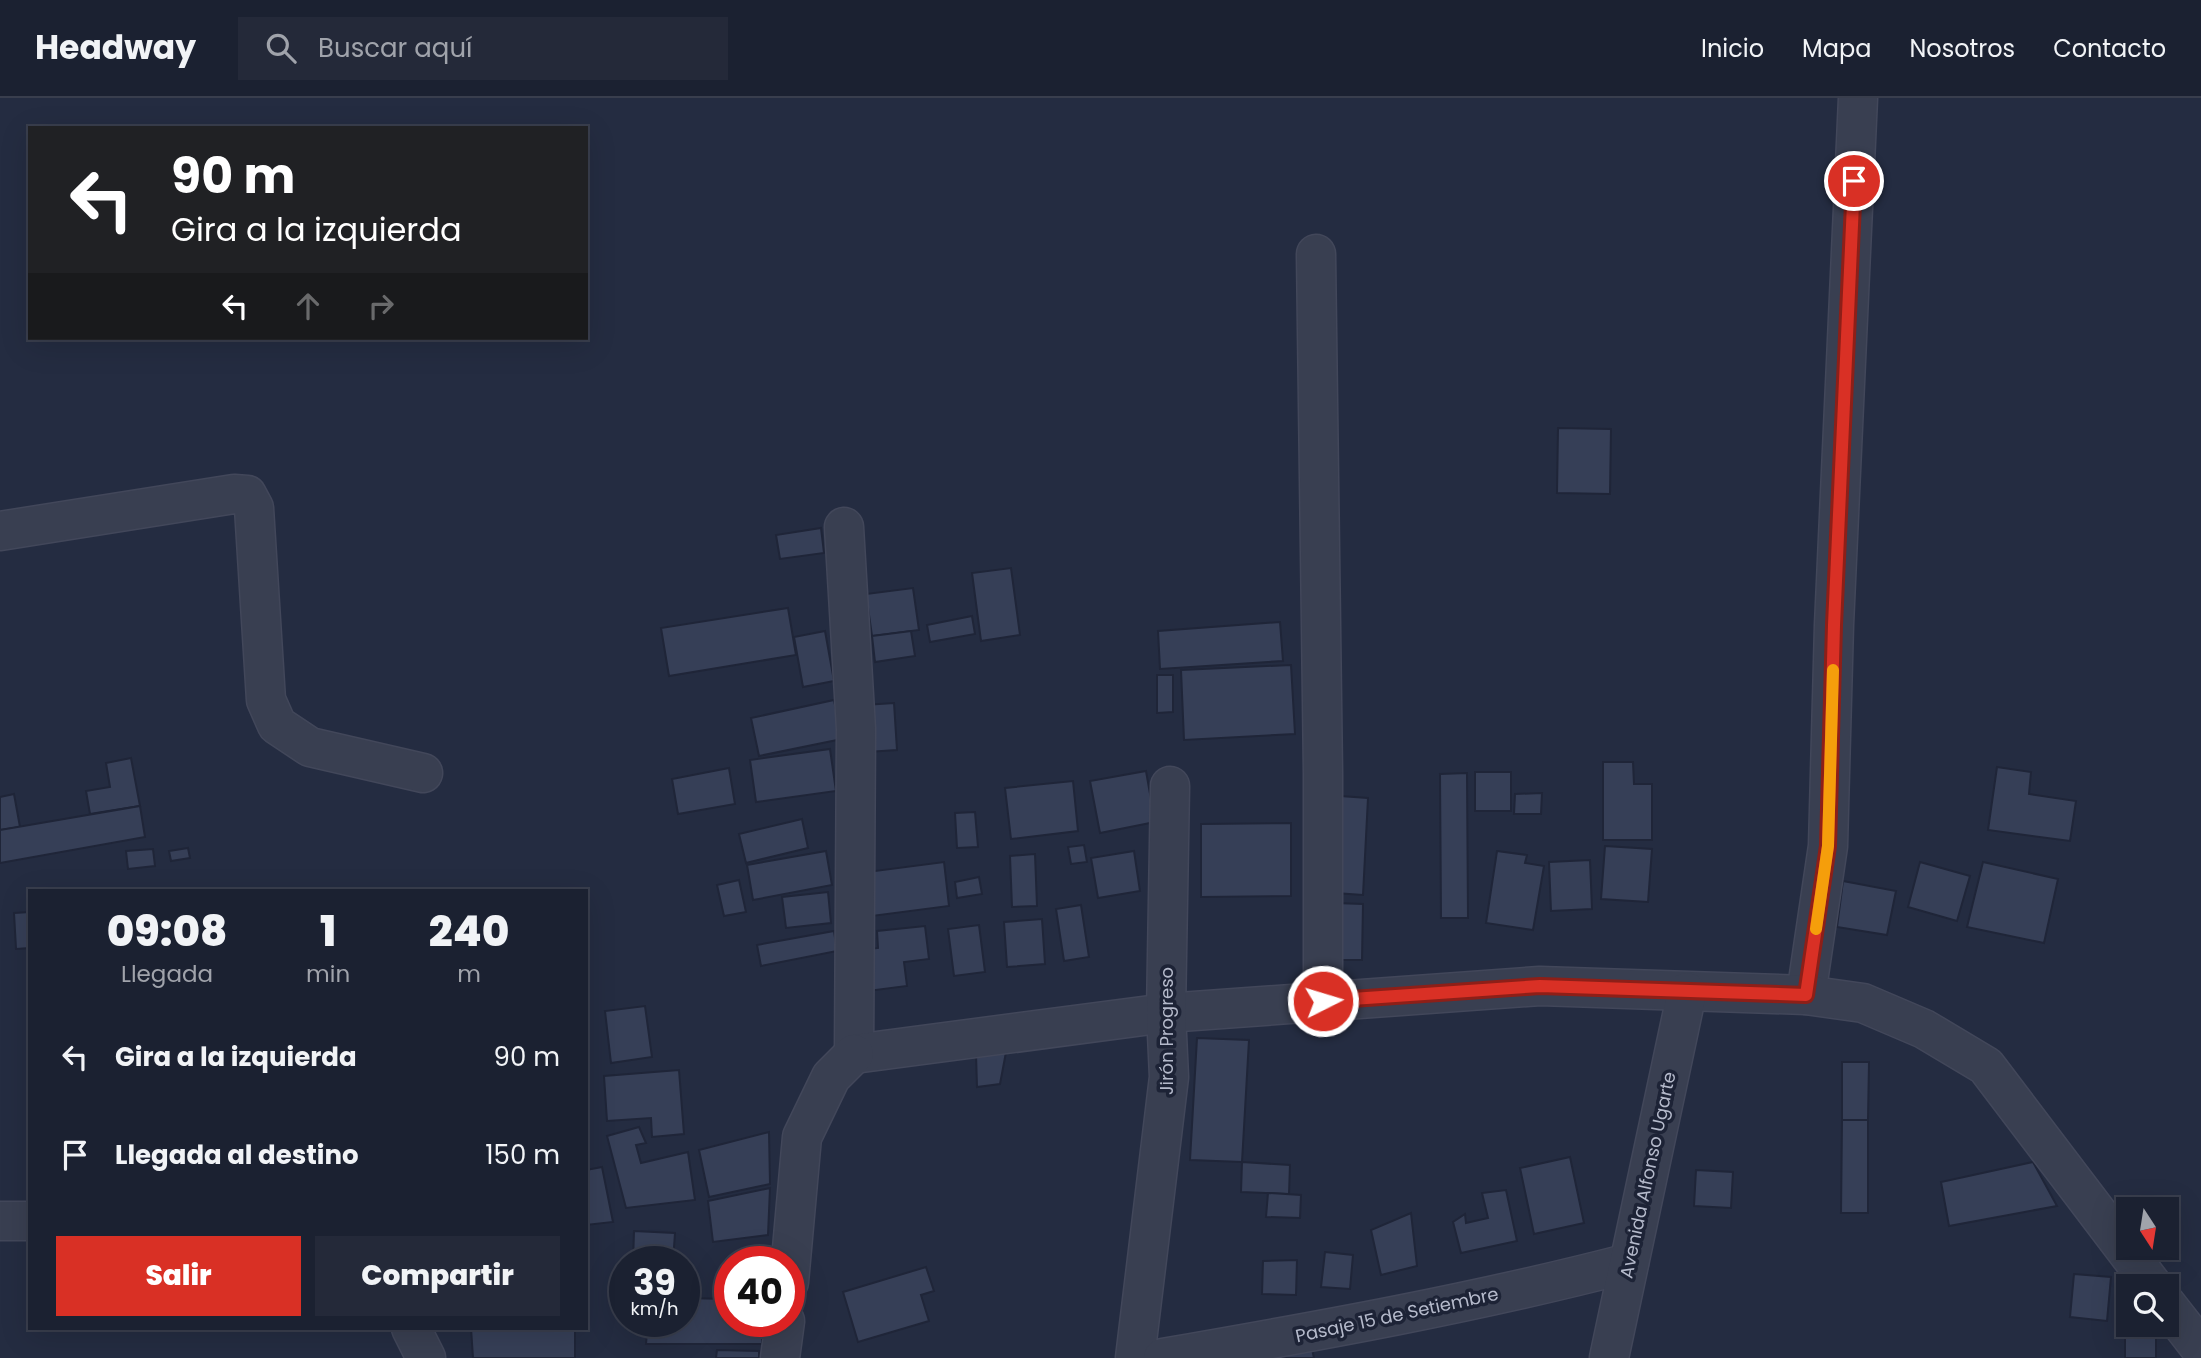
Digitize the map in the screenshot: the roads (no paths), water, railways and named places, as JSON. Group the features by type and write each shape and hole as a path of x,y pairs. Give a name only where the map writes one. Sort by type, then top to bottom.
{"street":[{"path":"1806,995 1828,846 1834,625 1858,98"},
{"path":"1316,254 1323,774 1323,1001"},
{"path":"0,531 234,494 247,495 254,508 266,700 277,725 310,747 423,773"},
{"path":"844,527 856,730 854,1054"},
{"name":"Jirón Progreso","path":"1135,1358 1169,1077 1166,1013 1170,786"},
{"path":"792,1246 802,1137 831,1077 854,1054 1166,1013 1540,986 1806,995 1863,1003 1924,1029 1986,1066 2144,1274"},
{"name":"Avenida Alfonso Ugarte","path":"1609,1358 1687,992"},
{"path":"0,1220 28,1221"},
{"name":"Pasaje 15 de Setiembre","path":"1163,1358 1355,1325 1629,1263"},
{"path":"2179,1321 2201,1349"},
{"path":"412,1330 426,1358"},
{"path":"780,1358 783,1337"}]}
